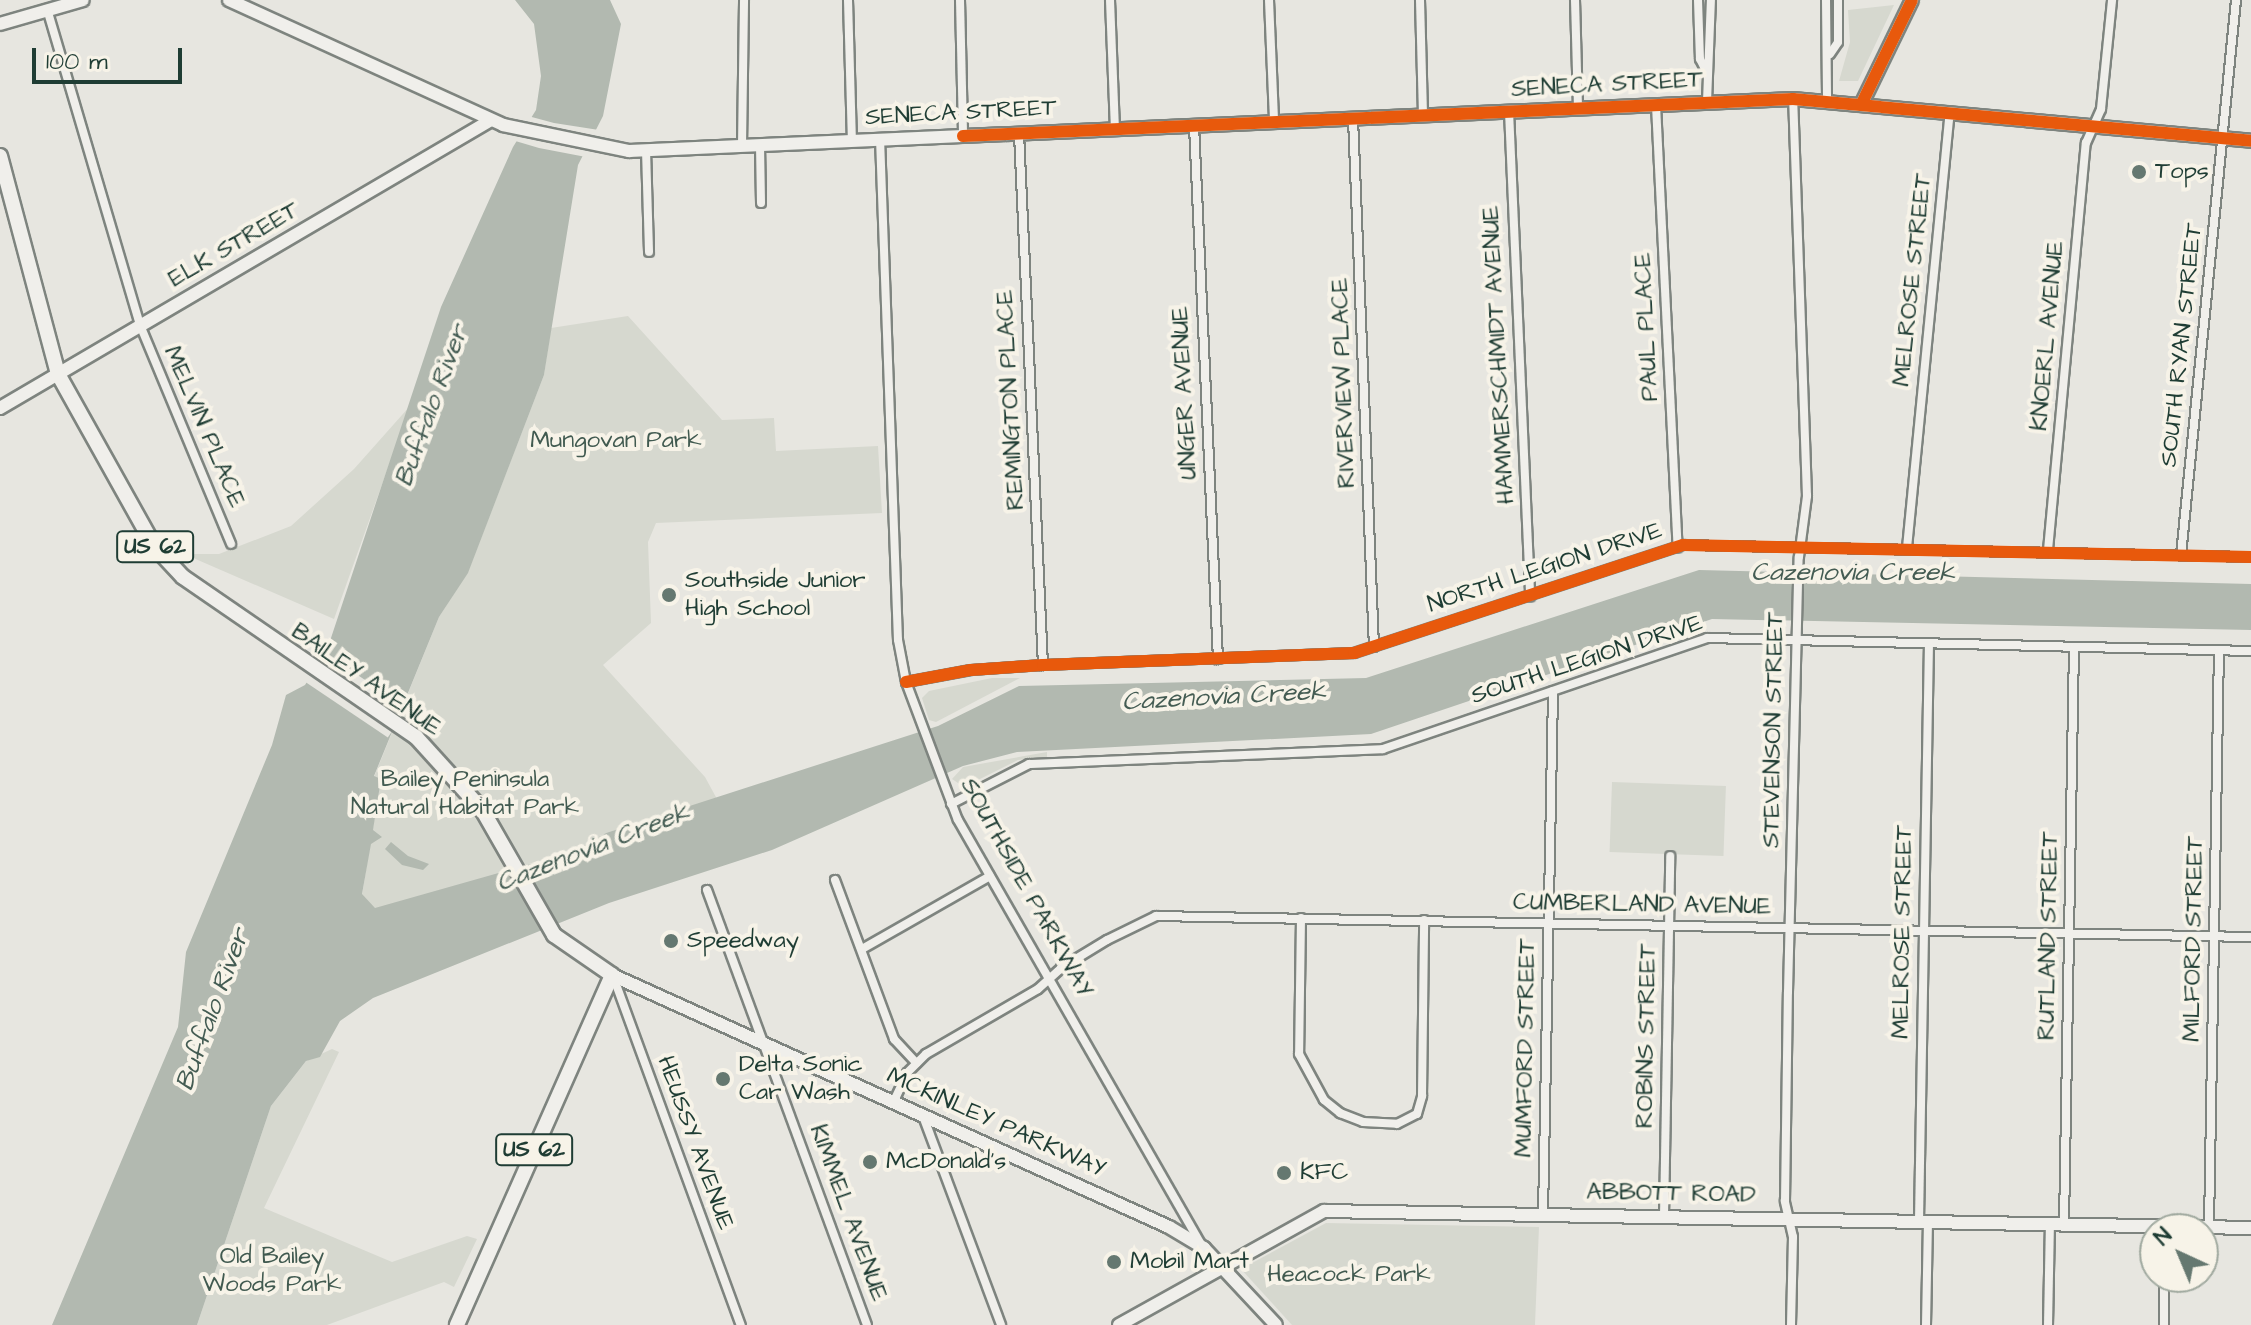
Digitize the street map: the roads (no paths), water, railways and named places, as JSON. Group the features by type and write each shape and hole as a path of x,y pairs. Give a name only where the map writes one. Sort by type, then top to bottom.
{"main road":[{"path":"0,24 83,0"},
{"path":"1862,103 1912,0"},
{"name":"SENECA STREET","path":"232,1 497,122 598,145 646,150 1793,99 2251,141"},
{"name":"ELK STREET","path":"0,408 497,122"},
{"name":"BAILEY AVENUE","path":"0,156 58,374 141,525 170,566 311,668 400,727 454,775 483,811 554,935 612,975"},
{"name":"MCKINLEY PARKWAY","path":"612,975 1148,1217 1204,1248 1221,1266"},
{"name":"US 62","path":"457,1325 612,975"},
{"name":"ABBOTT ROAD","path":"1119,1325 1324,1211 2139,1227"},
{"name":"ABBOTT ROAD","path":"2219,1227 2251,1228"},
{"path":"1221,1266 1276,1325"}],"street":[{"path":"742,146 744,0"},
{"path":"848,0 852,140"},
{"path":"960,0 963,136"},
{"path":"1110,0 1115,128"},
{"path":"1269,0 1274,121"},
{"path":"1420,0 1423,115"},
{"path":"1575,0 1578,108"},
{"path":"1698,0 1700,59 1706,71"},
{"path":"1707,102 1711,0"},
{"path":"1826,0 1830,54 1827,100"},
{"path":"1830,54 1838,42 1838,0"},
{"name":"KNOERL AVENUE","path":"2048,550 2086,143 2101,109 2112,0"},
{"name":"SOUTH RYAN STREET","path":"2181,555 2236,0"},
{"name":"MELVIN PLACE","path":"47,9 140,325 231,544"},
{"name":"STEVENSON STREET","path":"1791,1325 1789,1218 1785,1201 1790,928 1799,546 1807,496 1806,369 1793,99"},
{"name":"PAUL PLACE","path":"1656,105 1678,547"},
{"name":"HAMMERSCHMIDT AVENUE","path":"1509,111 1530,597"},
{"name":"MELROSE STREET","path":"1907,548 1950,112"},
{"name":"RIVERVIEW PLACE","path":"1353,118 1374,647"},
{"name":"UNGER AVENUE","path":"1194,125 1218,659"},
{"name":"REMINGTON PLACE","path":"1019,133 1043,665"},
{"name":"SOUTHSIDE PARKWAY","path":"880,138 898,640 906,682 951,804 1204,1248"},
{"path":"760,145 761,203"},
{"path":"646,150 649,252"},
{"name":"NORTH LEGION DRIVE","path":"906,682 971,670 1043,665 1354,653 1678,547 2048,550 2251,557"},
{"name":"SOUTH LEGION DRIVE","path":"951,804 1029,764 1383,749 1707,638 1796,637 1929,644 2251,651"},
{"name":"MELROSE STREET","path":"1926,1325 1923,931 1929,644"},
{"name":"RUTLAND STREET","path":"2064,1225 2074,648"},
{"name":"MILFORD STREET","path":"2209,1213 2219,651"},
{"name":"MUMFORD STREET","path":"1543,1214 1553,691"},
{"name":"ROBINS STREET","path":"1664,1216 1670,856"},
{"path":"862,949 990,876"},
{"path":"835,880 894,1039 916,1063 894,1101"},
{"name":"KIMMEL AVENUE","path":"707,890 867,1325"},
{"name":"CUMBERLAND AVENUE","path":"916,1063 1049,978 1156,916 2251,937"},
{"path":"1301,918 1299,1054 1324,1100 1340,1113 1363,1122 1397,1124 1417,1114 1422,1096 1424,920"},
{"name":"HEUSSY AVENUE","path":"612,975 741,1325"},
{"path":"923,1114 1001,1325"},
{"path":"2048,1325 2050,1224"},
{"path":"2164,1293 2164,1325"}],"water":[{"path":"515,0 610,0 621,24 603,116 578,165 544,375 468,573 439,617 374,776 381,779 373,830 382,837 371,844 362,894 375,908 573,852 606,833 938,726 1019,686 1366,678 1699,570 2251,584 2251,630 1712,619 1371,734 1017,752 963,766 772,850 609,903 373,998 340,1021 320,1057 306,1061 271,1106 197,1325 52,1325 178,1027 186,952 272,745 286,695 305,685 327,650 441,307 513,147 536,110 541,76 534,24"},
{"path":"391,842 408,856 429,864 423,870 402,865 385,849"}],"place":[{"name":"Tops","path":"2139,172"},
{"name":"Southside Junior High School","path":"669,595"},
{"name":"Speedway","path":"671,941"},
{"name":"Delta Sonic Car Wash","path":"723,1079"},
{"name":"McDonald's","path":"870,1162"},
{"name":"KFC","path":"1284,1173"},
{"name":"Mobil Mart","path":"1114,1262"}],"water label":[{"name":"Buffalo River","path":"432,406"},
{"name":"Cazenovia Creek","path":"1853,573"},
{"name":"Cazenovia Creek","path":"1224,697"},
{"name":"Cazenovia Creek","path":"593,848"},
{"name":"Buffalo River","path":"213,1010"}],"park label":[{"name":"Mungovan Park","path":"616,441"},
{"name":"Bailey Peninsula Natural Habitat Park","path":"465,794"},
{"name":"Old Bailey Woods Park","path":"272,1271"},
{"name":"Heacock Park","path":"1349,1275"}]}
